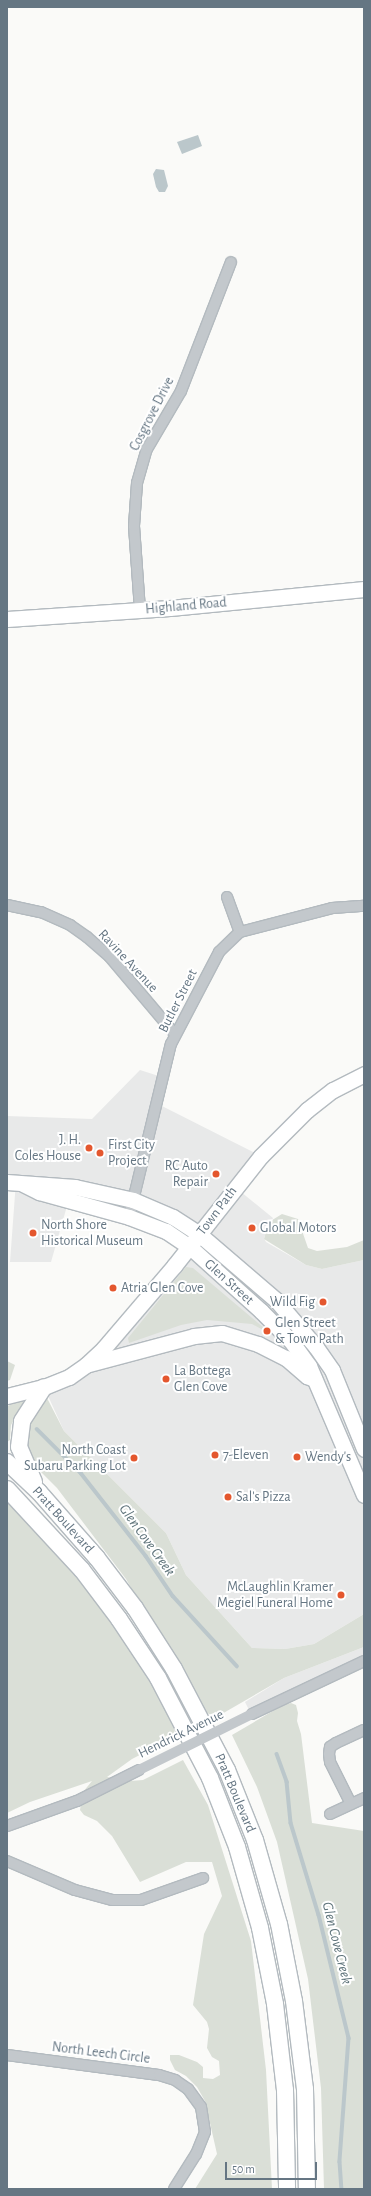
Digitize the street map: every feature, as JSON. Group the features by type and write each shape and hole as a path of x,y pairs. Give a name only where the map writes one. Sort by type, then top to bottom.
{"main road":[{"name":"Highland Road","path":"7,619 140,610 364,589"},
{"name":"Town Path","path":"7,1396 44,1387 68,1377 86,1365 104,1348 190,1246 261,1156 307,1110 333,1090 364,1074"},
{"name":"Glen Street","path":"7,1182 75,1187 133,1200 173,1217 199,1234 276,1300 309,1337 332,1370 364,1449"},
{"name":"Glen Street","path":"23,1184 39,1192 129,1217 166,1231 190,1246 291,1341 316,1380 364,1495"},
{"name":"Town Path","path":"86,1365 194,1336 222,1333 258,1344 286,1358 307,1376 316,1380"},
{"path":"258,1344 291,1341 309,1337"},
{"path":"39,1492 25,1464 20,1447 22,1421 32,1402 44,1387"},
{"path":"341,1440 358,1433"},
{"name":"Pratt Boulevard","path":"7,1462 39,1492 97,1558 135,1608 174,1669 227,1770 255,1840 279,1924 294,2001 305,2089 307,2189"},
{"name":"Pratt Boulevard","path":"7,1489 82,1570 119,1619 158,1678 210,1778 237,1847 260,1928 273,1996 285,2090 287,2189"}],"street":[{"name":"Cosgrove Drive","path":"140,610 134,526 137,483 147,449 181,391 231,262"},
{"path":"227,897 240,932"},
{"name":"Ravine Avenue","path":"7,905 41,912 70,925 87,937 109,956 175,1034"},
{"name":"Butler Street","path":"129,1217 175,1034 219,952 240,932 332,908 364,906"},
{"name":"Hendrick Avenue","path":"7,1826 77,1801 252,1714 364,1661"},
{"path":"350,1804 330,1762 330,1747 364,1730"},
{"path":"330,1814 364,1798"},
{"path":"7,1861 75,1890 112,1900 141,1900 203,1878"},
{"name":"North Leech Circle","path":"7,2055 159,2075 175,2080 188,2089 201,2107 205,2132 196,2154 174,2189"}],"shaded area":[{"path":"198,135 202,146 182,154 177,142"},
{"path":"156,169 164,170 168,186 165,192 159,192 156,187 153,174"},
{"path":"140,1070 165,1078 158,1104 261,1156 235,1187 273,1218 264,1238 266,1242 306,1265 322,1269 364,1260 364,1614 314,1644 285,1649 252,1648 186,1575 166,1533 64,1431 44,1387 69,1377 199,1234 73,1185 51,1262 10,1262 16,1181 7,1180 7,1116 92,1119"},
{"path":"282,1214 298,1219 308,1248 317,1251 347,1247 364,1240 364,1260 322,1269 306,1265 264,1239 269,1222"},
{"path":"186,1267 193,1268 264,1328 263,1330 252,1324 207,1320 181,1325 129,1343 128,1338"},
{"path":"7,1361 15,1365 10,1380 7,1381"},
{"path":"47,1398 64,1431 166,1533 186,1575 252,1648 285,1649 314,1644 364,1614 364,1647 284,1678 220,1715 209,1714 199,1707 126,1579 57,1488 34,1465 24,1445 26,1426 42,1399"},
{"path":"23,1400 24,1402 11,1425 10,1440 7,1442 7,1406"},
{"path":"7,1497 43,1533 103,1606 169,1712 175,1729 173,1738 132,1759 107,1777 130,1781 143,1780 183,1760 208,1805 251,1941 266,2070 272,2189 195,2189 217,2154 205,2101 197,2087 186,2076 175,2070 170,2060 170,2055 179,2055 197,2062 203,2067 203,2078 213,2079 220,2075 219,2061 212,2057 207,2048 209,2029 207,2022 193,2005 204,1934 222,1896 212,1862 186,1862 140,1882 112,1836 97,1821 84,1815 80,1810 83,1792 92,1781 30,1802 7,1813"},
{"path":"364,1647 364,1663 252,1716 245,1702 284,1678"},
{"path":"291,1703 296,1705 298,1713 297,1721 301,1734 312,1823 364,1831 364,2189 324,2189 321,2088 308,1979 277,1842 257,1787 232,1735 283,1705"}],"waterway":[{"name":"Glen Cove Creek","path":"37,1429 81,1473 146,1556 173,1596 237,1666"},
{"name":"Glen Cove Creek","path":"277,1754 287,1782 291,1823 319,1915 349,2038 340,2162 342,2189"}],"place":[{"name":"J. H. Coles House","path":"89,1148"},
{"name":"First City Project","path":"100,1153"},
{"name":"RC Auto Repair","path":"216,1174"},
{"name":"Global Motors","path":"252,1228"},
{"name":"North Shore Historical Museum","path":"33,1233"},
{"name":"Atria Glen Cove","path":"113,1288"},
{"name":"Wild Fig","path":"323,1302"},
{"name":"Glen Street & Town Path","path":"267,1331"},
{"name":"La Bottega Glen Cove","path":"166,1379"},
{"name":"7-Eleven","path":"215,1455"},
{"name":"Wendy's","path":"297,1457"},
{"name":"North Coast Subaru Parking Lot","path":"134,1458"},
{"name":"Sal's Pizza","path":"228,1497"},
{"name":"McLaughlin Kramer Megiel Funeral Home","path":"341,1595"}]}
